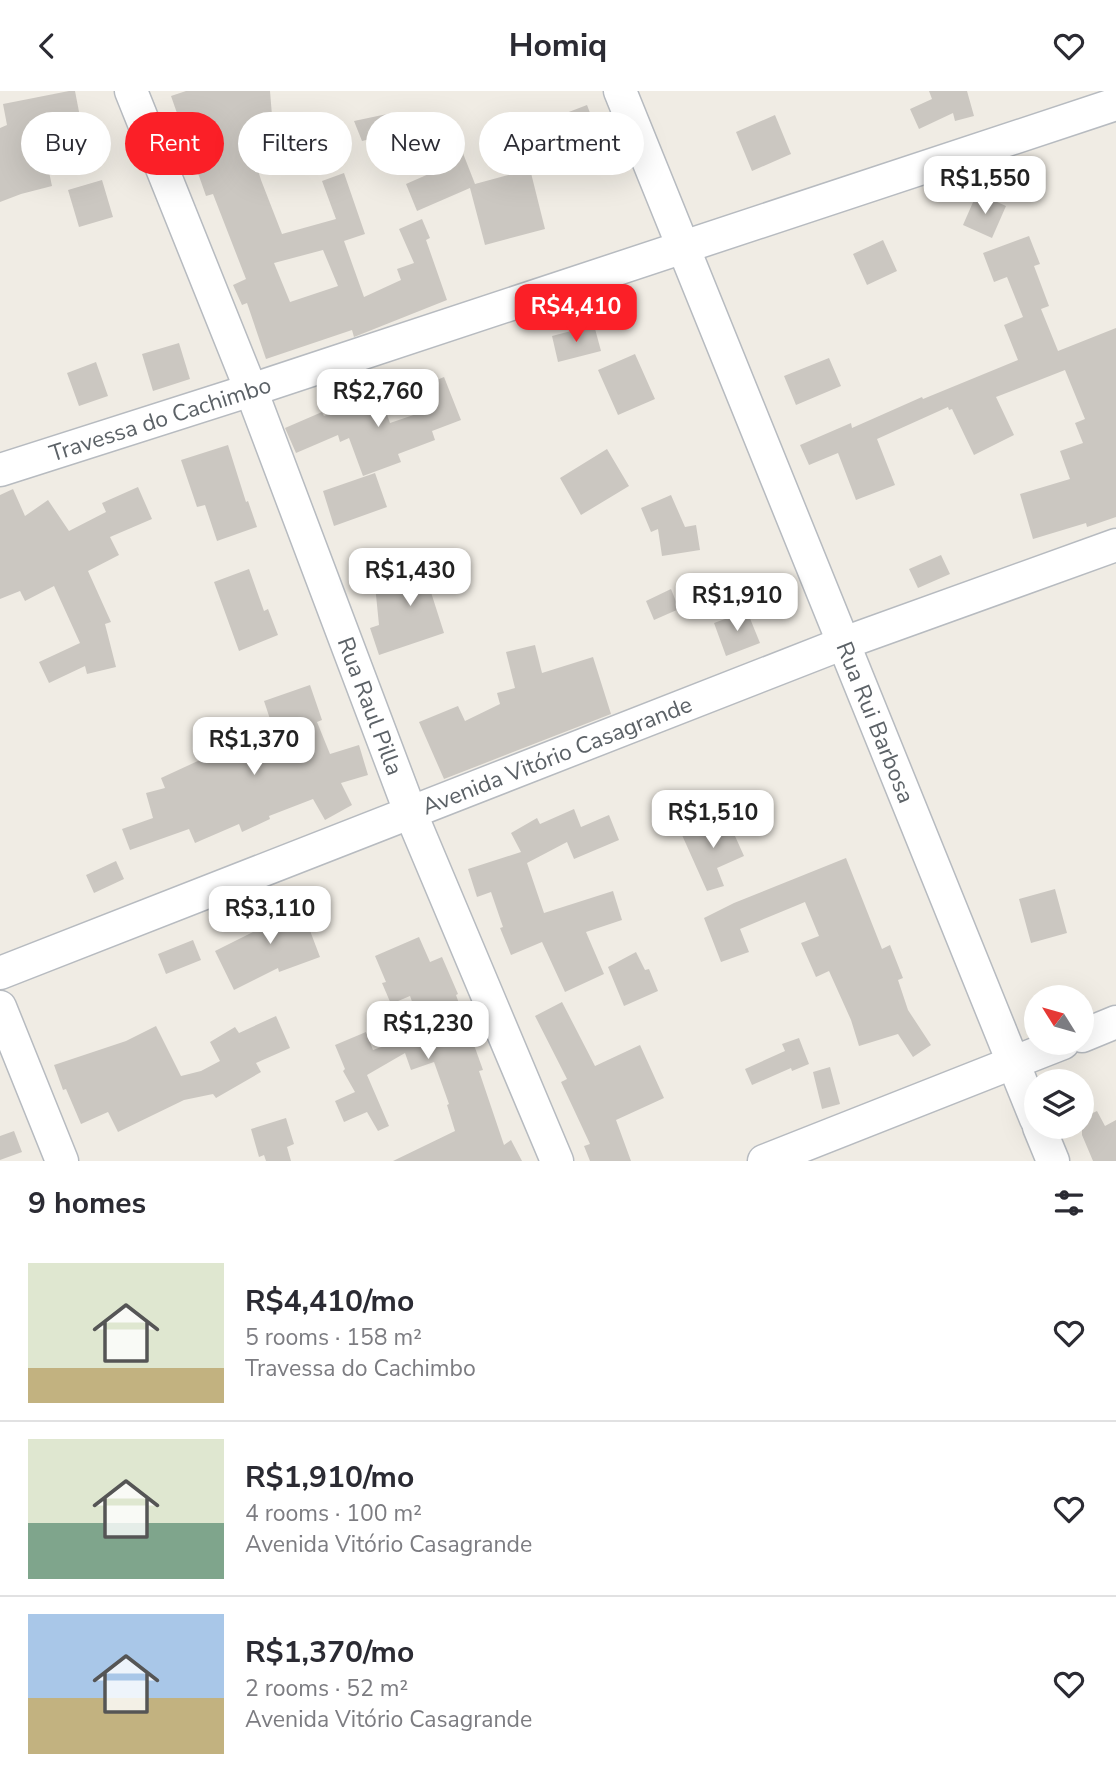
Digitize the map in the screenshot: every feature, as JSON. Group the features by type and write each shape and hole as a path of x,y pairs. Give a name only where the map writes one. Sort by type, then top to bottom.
{"street":[{"name":"Rua Raul Pilla","path":"131,91 251,390 411,814 557,1161"},
{"name":"Rua Rui Barbosa","path":"620,91 1024,1089"},
{"name":"Travessa do Cachimbo","path":"0,470 251,390 1116,104"},
{"name":"Avenida Vitório Casagrande","path":"0,973 845,643 1116,545"},
{"path":"0,1007 62,1161"},
{"path":"1094,1031 1116,1022"},
{"path":"764,1161 1031,1055"},
{"path":"1044,1139 1053,1161"}],"building":[{"path":"75,91 79,112 21,112 21,175 50,175 52,186 0,202 0,128 7,125 3,104"},
{"path":"186,91 270,91 272,112 238,112 238,175 259,175 282,234 336,219 322,181 345,175 365,234 344,241 364,297 401,280 397,269 414,263 399,229 422,219 430,238 426,240 447,300 354,337 352,330 266,359 247,303 242,305 233,285 246,279 213,194 206,196 199,175 224,175 224,112 177,112 171,96","holes":["323,250 338,286 290,302 274,263"]},
{"path":"929,91 967,91 974,116 955,121 953,113 919,129 910,109 932,99"},
{"path":"587,105 590,112 569,112"},
{"path":"775,115 791,154 752,171 736,132"},
{"path":"366,118 366,140 362,141 354,121"},
{"path":"465,158 475,184 508,175 532,175 545,229 485,245 470,188 417,211 406,184 426,175 465,175"},
{"path":"102,180 113,217 79,227 68,190"},
{"path":"977,193 1006,206 992,238 963,225"},
{"path":"1029,236 1040,264 1034,266 1049,306 1041,309 1058,351 1116,328 1116,517 1087,527 1086,523 1033,539 1020,494 1070,479 1060,451 1083,443 1075,423 1085,419 1065,370 996,397 1014,435 974,455 952,409 949,410 948,407 877,439 895,485 856,500 838,453 809,465 800,445 851,423 852,428 922,397 923,399 1018,360 1004,325 1023,317 1007,277 994,282 983,253"},
{"path":"883,240 897,271 867,285 853,254"},
{"path":"594,325 601,351 558,362 552,336"},
{"path":"179,343 190,379 153,391 142,354"},
{"path":"635,354 655,399 618,415 598,370"},
{"path":"829,358 841,386 796,405 784,376"},
{"path":"96,362 108,396 79,406 67,373"},
{"path":"444,377 461,420 432,431 435,440 398,454 401,462 363,476 349,438 340,442 338,435 296,453 285,428 322,412 324,416 380,395 390,423 434,408 425,385"},
{"path":"228,445 257,527 217,541 205,505 197,507 181,460"},
{"path":"607,449 629,486 581,515 560,478"},
{"path":"375,473 387,507 334,526 323,491"},
{"path":"138,487 152,519 110,537 119,555 88,571 111,622 105,624 116,667 87,674 85,666 49,683 39,662 80,643 54,586 25,601 20,591 0,599 0,495 13,489 25,516 48,500 69,531 106,512 102,503"},
{"path":"671,495 685,527 696,525 700,550 662,556 658,529 651,532 641,508"},
{"path":"941,555 950,574 918,588 909,569"},
{"path":"449,558 451,584 429,586 444,633 379,655 370,628 379,625 375,585 402,582 402,573 425,573 428,583 426,560"},
{"path":"249,569 264,611 268,609 278,635 239,651 214,582"},
{"path":"671,589 679,609 654,620 646,601"},
{"path":"747,611 760,643 726,656 714,623"},
{"path":"535,645 542,673 593,657 611,714 444,779 419,722 458,706 465,721 500,704 497,693 515,688 506,652"},
{"path":"310,685 322,720 317,722 330,754 359,745 368,775 341,783 352,805 325,820 313,799 269,816 270,819 242,832 239,824 195,843 189,829 130,850 122,829 153,818 146,793 165,788 161,778 226,748 222,739 270,719 264,701"},
{"path":"574,809 581,827 609,815 619,840 574,859 567,842 527,863 544,913 613,891 622,920 586,932 604,974 565,992 542,942 511,955 500,928 503,927 491,892 477,897 468,869 521,852 511,833 537,818 540,824"},
{"path":"726,816 744,856 717,868 724,886 707,891 682,835"},
{"path":"846,858 882,949 890,945 903,978 898,980 908,1010 931,1045 913,1057 898,1034 859,1046 851,1020 829,971 816,977 801,943 819,936 805,902 740,929 749,952 721,962 704,918 734,903"},
{"path":"116,861 124,879 94,893 86,875"},
{"path":"1055,889 1067,933 1031,943 1019,899"},
{"path":"298,899 320,957 279,972 278,968 234,990 215,951 263,927 258,915"},
{"path":"419,937 430,962 442,957 458,994 456,995 483,1070 479,1071 504,1145 511,1140 522,1161 393,1161 455,1131 447,1105 449,1104 434,1062 411,1070 405,1053 367,1075 389,1126 378,1131 367,1112 344,1122 335,1101 355,1092 343,1071 345,1069 335,1045 366,1032 373,1050 423,1032 410,996 391,1004 382,983 386,982 375,956"},
{"path":"193,940 201,960 166,974 158,954"},
{"path":"636,952 645,970 649,969 658,991 624,1006 608,967"},
{"path":"562,1002 595,1066 640,1045 664,1098 616,1120 631,1161 590,1161 584,1146 590,1144 561,1082 567,1079 535,1016"},
{"path":"276,1016 290,1048 256,1063 261,1072 216,1098 213,1094 184,1100 118,1132 108,1112 81,1124 66,1089 63,1090 54,1065 126,1041 156,1026 181,1076 201,1071 220,1061 210,1042 235,1027 239,1033"},
{"path":"799,1038 809,1064 792,1071 791,1068 752,1085 745,1069 785,1051 782,1044"},
{"path":"830,1067 840,1104 822,1109 813,1072"},
{"path":"1097,1111 1105,1126 1116,1120 1116,1161 1093,1161 1084,1139 1094,1139 1094,1112"},
{"path":"286,1118 294,1144 287,1147 291,1161 266,1161 264,1155 259,1157 251,1129"},
{"path":"14,1131 22,1152 0,1160 0,1136"}]}
